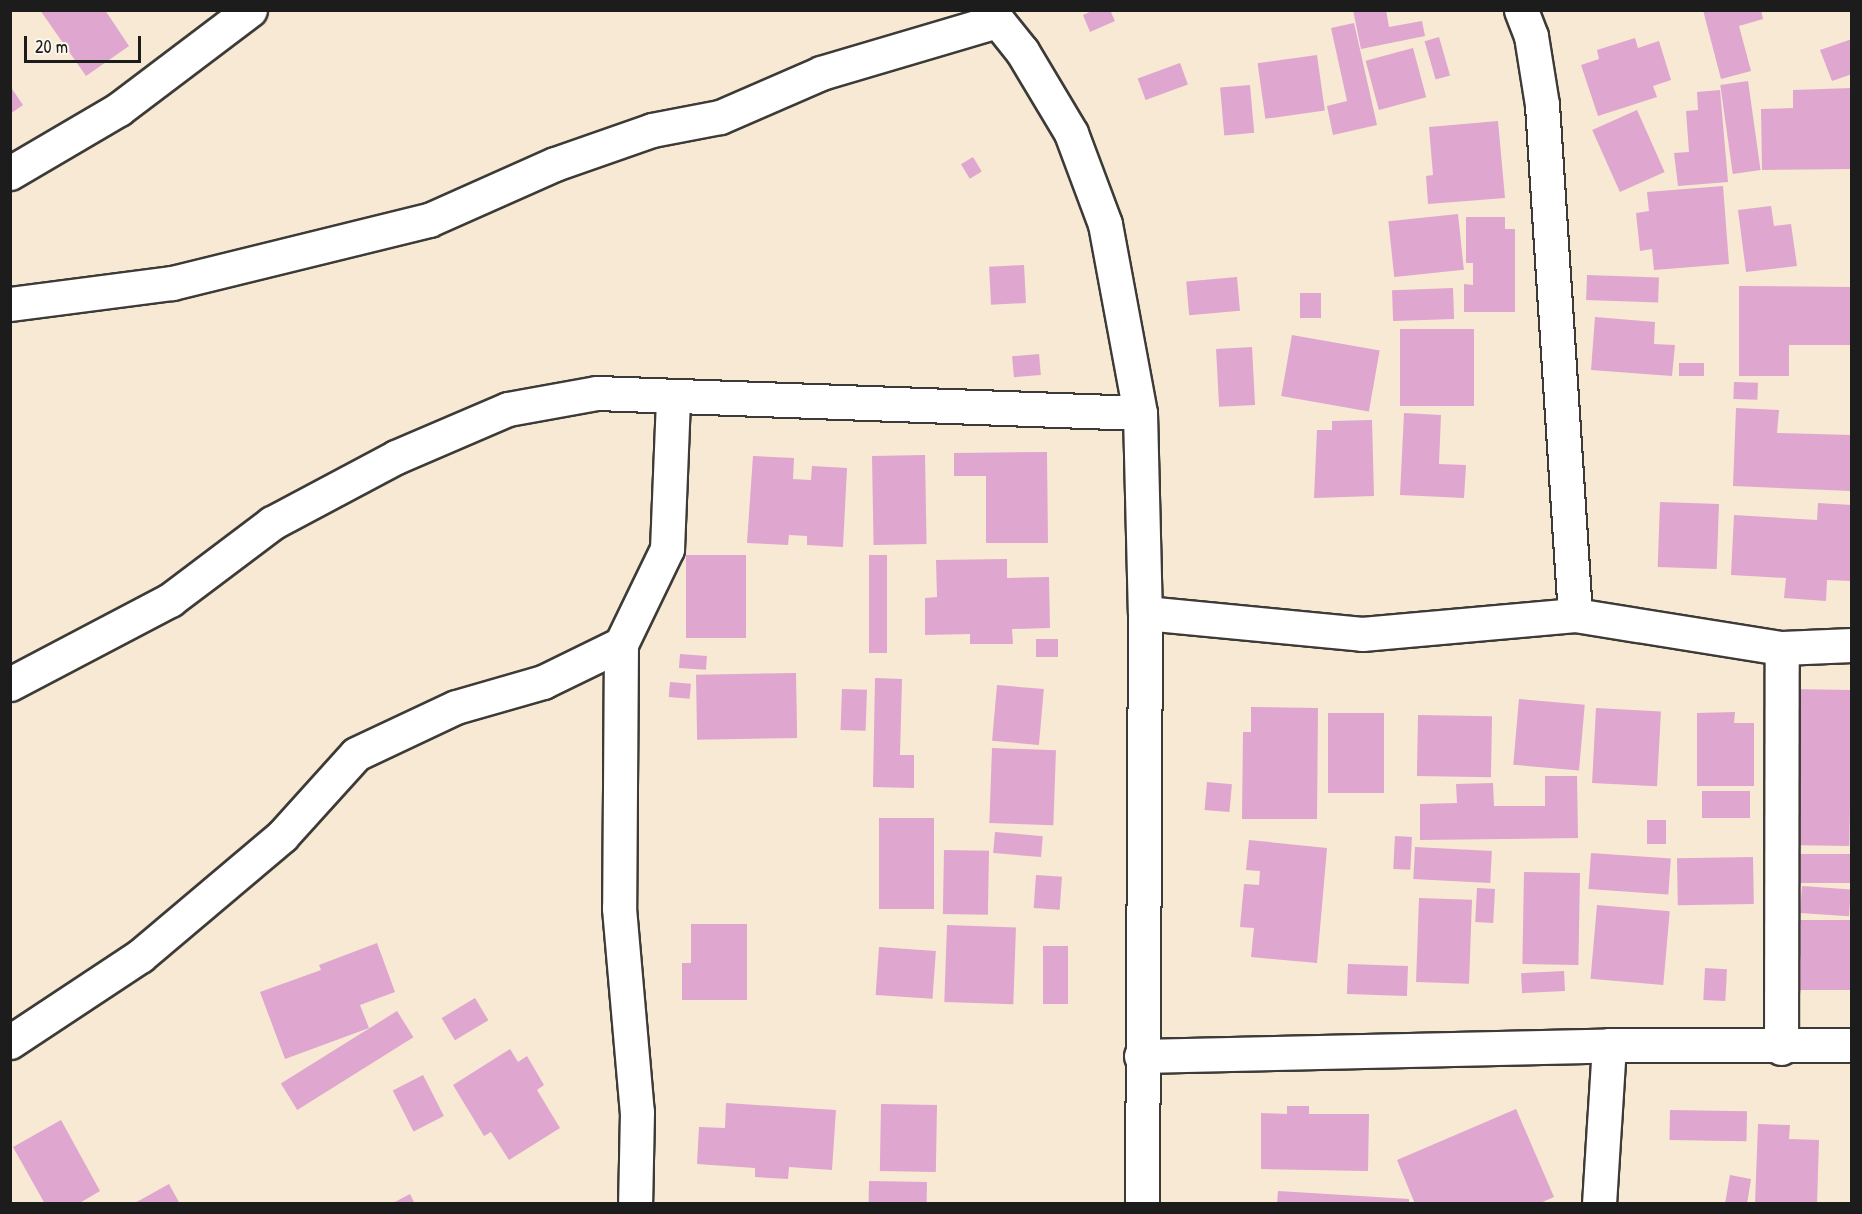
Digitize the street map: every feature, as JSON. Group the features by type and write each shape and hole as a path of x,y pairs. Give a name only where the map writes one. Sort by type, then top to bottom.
{"street":[{"path":"10,173 119,109 250,10"},
{"path":"1521,10 1531,36 1542,105 1575,615"},
{"path":"10,304 172,283 429,220 555,164 652,130 720,117 821,73 993,16 1022,51 1071,133 1105,224 1140,413 1145,613 1142,1203"},
{"path":"10,684 170,600 272,523 406,452 508,409 597,393 673,398 1140,413"},
{"path":"634,1203 637,1112 619,908 621,644 667,549 673,398"},
{"path":"1145,613 1362,633 1575,615 1782,648 1851,645"},
{"path":"10,1042 149,949 282,836 356,754 456,707 543,682 621,644"},
{"path":"1781,1048 1782,648"},
{"path":"1142,1056 1609,1045 1781,1048 1851,1045"},
{"path":"1599,1203 1609,1045"}],"building":[{"path":"40,10 105,10 129,46 86,76"},
{"path":"1094,10 1110,10 1115,21 1090,32 1083,15"},
{"path":"1353,10 1386,10 1389,27 1422,21 1425,36 1361,49"},
{"path":"1703,10 1761,10 1763,19 1739,26 1751,71 1721,79"},
{"path":"1354,23 1377,125 1333,135 1327,106 1347,101 1331,28"},
{"path":"1439,37 1450,75 1436,80 1425,41"},
{"path":"1635,38 1638,48 1659,41 1671,80 1653,86 1657,97 1598,116 1581,65 1599,59 1597,50"},
{"path":"1852,39 1852,74 1832,81 1820,50"},
{"path":"1413,48 1426,97 1379,110 1366,61"},
{"path":"1317,55 1325,110 1265,119 1258,63"},
{"path":"1180,63 1188,85 1146,100 1138,78"},
{"path":"1748,81 1761,170 1733,174 1720,85"},
{"path":"1250,85 1254,133 1224,135 1220,88"},
{"path":"10,86 23,105 10,114"},
{"path":"1852,88 1852,169 1762,170 1761,109 1793,108 1793,90"},
{"path":"1720,90 1728,182 1678,186 1674,153 1689,152 1686,111 1698,110 1697,92"},
{"path":"1637,110 1665,172 1620,192 1592,130"},
{"path":"1498,121 1505,198 1428,204 1426,176 1433,175 1429,127"},
{"path":"973,157 982,172 970,179 961,164"},
{"path":"1723,186 1729,264 1654,270 1652,249 1640,251 1636,213 1649,211 1647,192"},
{"path":"1771,206 1774,226 1791,224 1797,266 1746,272 1738,210"},
{"path":"1458,214 1464,270 1394,277 1388,221"},
{"path":"1466,217 1505,217 1505,229 1515,229 1515,312 1464,312 1464,284 1473,285 1473,263 1466,263"},
{"path":"1024,265 1026,303 991,305 989,267"},
{"path":"1587,275 1659,278 1658,302 1586,300"},
{"path":"1237,277 1240,311 1189,315 1186,281"},
{"path":"1739,286 1852,287 1852,345 1789,345 1789,376 1739,376"},
{"path":"1453,288 1454,319 1393,321 1392,290"},
{"path":"1300,293 1321,293 1321,318 1300,318"},
{"path":"1595,317 1655,322 1654,344 1675,345 1672,376 1591,370"},
{"path":"1400,329 1474,329 1474,406 1400,406"},
{"path":"1292,335 1380,350 1369,412 1281,396"},
{"path":"1252,347 1255,405 1219,407 1216,349"},
{"path":"1039,354 1041,375 1014,377 1012,356"},
{"path":"1679,363 1704,363 1704,376 1679,376"},
{"path":"1734,382 1758,383 1757,400 1733,399"},
{"path":"1736,408 1779,410 1777,433 1852,435 1851,491 1733,486"},
{"path":"1404,413 1441,415 1439,464 1466,465 1464,498 1400,495"},
{"path":"1372,420 1374,496 1314,498 1317,430 1332,430 1332,421"},
{"path":"1047,452 1048,543 986,543 986,476 954,476 954,453"},
{"path":"925,455 927,544 874,545 872,456"},
{"path":"753,456 794,458 793,479 811,480 812,466 847,468 843,547 807,545 807,536 789,535 788,545 747,543"},
{"path":"1660,502 1719,504 1717,569 1658,567"},
{"path":"1818,503 1852,505 1852,581 1827,580 1826,601 1784,598 1786,578 1731,575 1734,515 1817,520"},
{"path":"686,555 746,555 746,638 686,638"},
{"path":"869,555 887,555 887,653 869,653"},
{"path":"1007,559 1007,578 1049,577 1050,628 1012,629 1013,644 970,644 970,634 925,635 925,598 937,597 936,560"},
{"path":"1036,639 1058,639 1058,657 1036,657"},
{"path":"680,654 707,656 706,670 679,668"},
{"path":"796,673 797,738 697,740 696,675"},
{"path":"875,678 902,679 900,755 914,755 914,788 873,787"},
{"path":"670,682 691,684 690,699 669,697"},
{"path":"997,685 1044,689 1039,745 992,741"},
{"path":"842,689 867,690 866,731 841,730"},
{"path":"1789,689 1852,690 1849,846 1786,845"},
{"path":"1519,699 1585,705 1579,771 1513,765"},
{"path":"1251,707 1318,708 1317,819 1242,819 1243,732 1251,732"},
{"path":"1596,708 1661,711 1657,786 1592,783"},
{"path":"1735,712 1734,723 1754,723 1754,786 1697,786 1697,713"},
{"path":"1328,713 1384,713 1384,793 1328,793"},
{"path":"1418,715 1492,716 1491,777 1417,776"},
{"path":"992,748 1056,750 1053,825 989,823"},
{"path":"1545,776 1577,776 1578,838 1420,840 1420,804 1457,803 1456,784 1493,783 1494,806 1545,806"},
{"path":"1207,782 1232,784 1229,812 1205,810"},
{"path":"1702,791 1750,791 1750,818 1702,818"},
{"path":"879,818 934,818 934,909 879,909"},
{"path":"1647,820 1666,820 1666,844 1647,844"},
{"path":"995,832 1043,836 1041,857 993,853"},
{"path":"1395,836 1412,837 1410,870 1393,869"},
{"path":"1249,840 1327,848 1317,963 1251,957 1254,928 1240,927 1244,884 1259,885 1260,871 1246,870"},
{"path":"1415,847 1492,851 1490,883 1413,879"},
{"path":"944,850 989,851 988,915 943,914"},
{"path":"1591,853 1671,859 1668,894 1588,889"},
{"path":"1796,854 1852,854 1852,883 1796,883"},
{"path":"1753,857 1754,904 1678,905 1677,858"},
{"path":"1524,872 1580,873 1578,965 1522,964"},
{"path":"1036,875 1062,877 1060,910 1034,908"},
{"path":"1802,886 1851,889 1849,916 1800,913"},
{"path":"1477,888 1495,889 1493,923 1475,922"},
{"path":"1419,898 1472,900 1469,984 1416,982"},
{"path":"1597,905 1670,911 1663,985 1591,979"},
{"path":"1797,920 1851,920 1851,990 1797,990"},
{"path":"691,924 747,924 747,1000 682,1000 682,963 691,963"},
{"path":"947,925 1016,927 1013,1004 944,1002"},
{"path":"377,943 395,992 360,1005 369,1028 285,1059 260,992 321,970 319,965"},
{"path":"1043,946 1068,946 1068,1004 1043,1004"},
{"path":"879,947 936,951 933,999 876,995"},
{"path":"1348,964 1408,966 1407,996 1347,994"},
{"path":"1705,968 1727,969 1725,1001 1703,1000"},
{"path":"1564,971 1565,991 1522,993 1521,973"},
{"path":"475,998 488,1020 455,1040 442,1018"},
{"path":"397,1011 413,1037 297,1110 281,1084"},
{"path":"510,1049 518,1062 527,1056 544,1085 537,1090 560,1128 509,1160 491,1132 484,1136 453,1085"},
{"path":"423,1075 444,1116 414,1131 393,1090"},
{"path":"726,1103 836,1110 832,1170 789,1167 788,1179 755,1177 755,1168 697,1164 699,1127 725,1128"},
{"path":"881,1104 937,1105 936,1172 880,1171"},
{"path":"1287,1106 1309,1106 1309,1114 1369,1114 1368,1171 1261,1169 1261,1113 1287,1114"},
{"path":"1516,1109 1554,1197 1538,1204 1415,1204 1397,1160"},
{"path":"1670,1110 1747,1111 1746,1141 1669,1140"},
{"path":"61,1120 100,1191 78,1204 45,1204 13,1147"},
{"path":"1758,1124 1790,1125 1789,1139 1819,1140 1817,1204 1755,1204"},
{"path":"1730,1175 1751,1179 1747,1204 1725,1204"},
{"path":"869,1181 927,1182 927,1204 869,1204"},
{"path":"169,1184 180,1204 133,1204"},
{"path":"1278,1191 1409,1199 1409,1204 1277,1204"},
{"path":"410,1194 415,1204 391,1204"}]}
